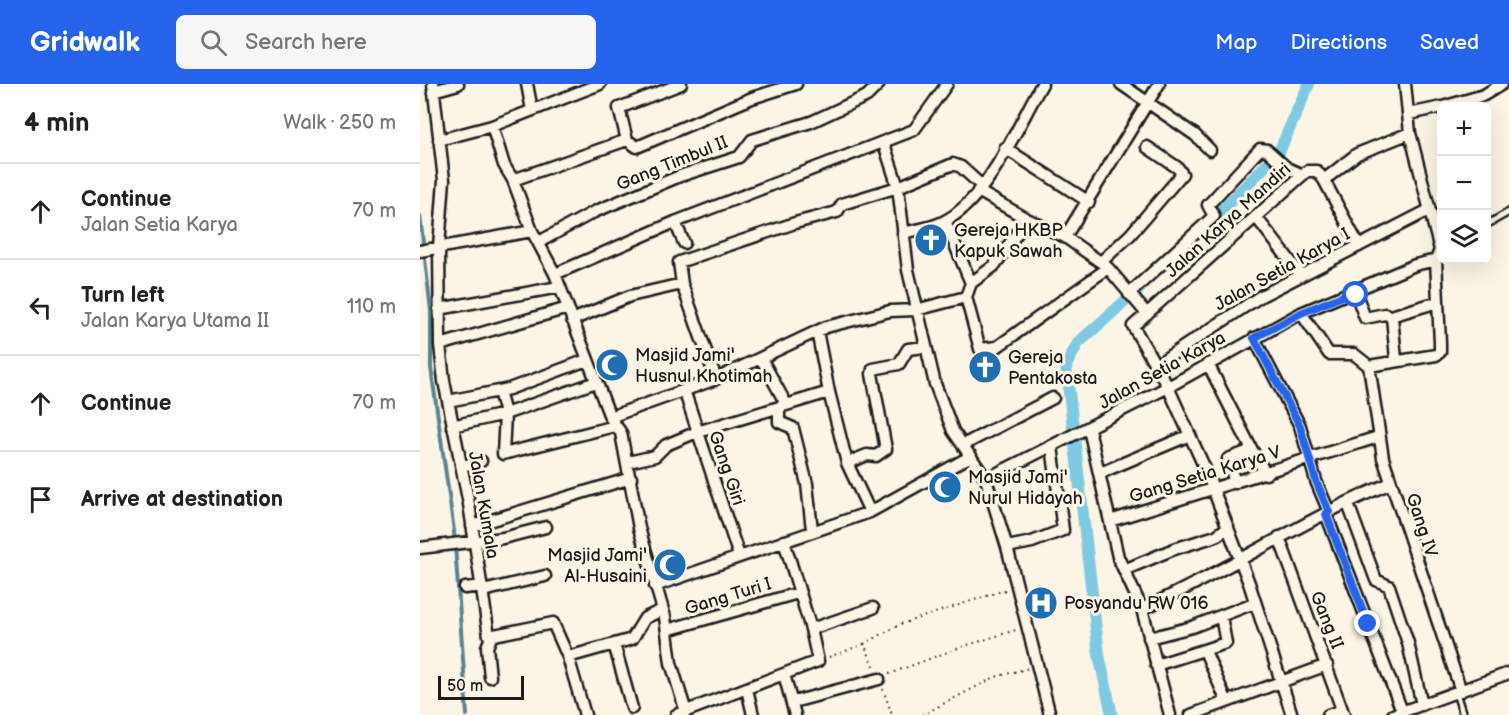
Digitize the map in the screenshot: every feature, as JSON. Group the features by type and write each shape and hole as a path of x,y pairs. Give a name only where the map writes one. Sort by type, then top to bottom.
{"street":[{"path":"433,87 458,84"},
{"path":"527,84 532,110"},
{"path":"439,140 492,126 600,84"},
{"path":"681,84 619,108 627,140 637,147 779,87 796,84"},
{"name":"Gang Timbul II","path":"539,242 594,212 680,176 739,157 752,140 811,122 867,96 879,84"},
{"path":"555,274 675,222 884,144 914,130 947,84"},
{"path":"903,233 945,221 964,207 980,188 1042,84"},
{"path":"1121,84 1196,135 1210,150"},
{"path":"1065,237 1089,202 1159,84"},
{"path":"1301,313 1327,353 1354,354 1369,366 1396,359 1436,355 1440,351 1436,260 1440,250 1410,133 1405,84"},
{"path":"1459,102 1484,94 1502,84"},
{"name":"Jalan Kumala","path":"433,87 444,180 438,247 440,345 444,381 462,466 491,636 487,647 490,677"},
{"path":"1409,114 1437,108"},
{"path":"492,126 504,165 513,180 532,231 555,274 596,382 613,422 621,433 639,528 667,630 681,713 818,662 811,629 798,593 784,541"},
{"path":"1359,246 1324,180 1357,154 1410,133"},
{"path":"513,180 627,140"},
{"path":"884,144 898,187 903,233 925,347 946,416 986,479 1007,547 1050,715"},
{"path":"1027,219 994,266 971,283 966,297 980,349 983,351 999,346 1105,265 1182,174 1178,168 1147,147"},
{"path":"1005,148 1089,202"},
{"path":"1129,294 1214,216 1208,205 1260,149 1267,150 1287,168 1303,175"},
{"path":"716,379 682,284 679,262 795,223 837,212 842,204 898,187 953,164 961,167 980,188 1027,219 1065,237 1105,265 1147,314"},
{"name":"Jalan Karya Mandiri","path":"1292,715 1240,558 1213,490 1168,387 1133,328 1303,175 1313,170 1324,180"},
{"name":"Jalan Setia Karya I","path":"1156,365 1248,304 1430,210"},
{"path":"1256,217 1301,275"},
{"path":"945,221 971,283"},
{"path":"675,222 684,243"},
{"path":"420,251 532,231"},
{"name":"Jalan Setia Karya","path":"986,479 1168,387 1301,313 1415,266 1436,260"},
{"path":"572,320 630,296 682,284"},
{"path":"439,309 559,286"},
{"path":"1355,291 1365,318 1390,316 1438,302"},
{"path":"499,391 505,414 503,454 613,422 684,390 716,379 826,327 890,311 916,309 966,297"},
{"path":"440,345 568,308"},
{"path":"1390,316 1396,359"},
{"path":"817,331 828,392 848,462 870,512"},
{"path":"1254,338 1300,426 1398,713 1509,673"},
{"path":"848,462 867,455 876,456 886,449 873,369 899,364 908,349 925,347"},
{"path":"761,358 783,406 779,422 793,428 807,484 812,530"},
{"path":"448,401 499,391 587,360"},
{"path":"1208,364 1266,474"},
{"name":"Gang IV","path":"1369,366 1378,436 1458,692"},
{"path":"452,426 505,414 596,382"},
{"name":"Gang Giri","path":"684,390 739,556"},
{"path":"628,462 655,456 666,445 697,432 828,392"},
{"path":"963,446 1008,419 1053,398"},
{"path":"1087,429 1124,570 1142,609 1170,715"},
{"path":"1100,473 1190,435"},
{"name":"Gang Setia Karya V","path":"1110,521 1266,474 1378,436"},
{"path":"1007,547 1032,542 1063,530 1052,446"},
{"path":"1235,483 1228,459 1252,450"},
{"path":"655,586 739,556 776,547 784,541 812,530 870,512 971,456"},
{"path":"462,466 481,461"},
{"path":"472,526 631,478"},
{"path":"1142,609 1205,579 1279,537 1391,483"},
{"path":"1348,504 1376,580 1389,586 1408,643 1422,705"},
{"path":"420,548 474,543 546,527"},
{"path":"1124,570 1174,549 1226,532 1228,527"},
{"name":"Gang II","path":"1279,537 1343,712"},
{"path":"465,588 482,588 545,576"},
{"name":"Gang Turi I","path":"667,630 798,593"},
{"path":"1149,638 1221,616 1254,603"},
{"path":"811,629 873,608"},
{"path":"568,657 634,638 645,618 662,610"},
{"path":"1156,665 1227,642 1221,616"},
{"path":"491,636 553,623 568,657 585,715"},
{"path":"614,644 632,708"},
{"path":"1205,651 1227,702"},
{"path":"1191,715 1327,665"},
{"path":"784,674 795,715"},
{"path":"793,702 879,679"},
{"path":"747,689 753,715"},
{"path":"1328,715 1343,712"}],"lane":[{"path":"1491,222 1509,212"},
{"path":"1458,692 1463,715"}],"path":[{"path":"818,662 864,644 901,624 1016,587"},
{"path":"879,679 969,644 1028,627"},
{"path":"864,644 892,715"},
{"path":"922,715 995,677 1037,666"}],"waterway":[{"path":"1209,227 1216,216 1279,152 1309,84"},
{"path":"420,216 431,311 431,368 454,531 467,715"},
{"path":"1112,715 1099,655 1066,366 1078,343 1140,288"}],"place":[{"name":"Gereja HKBP Kapuk Sawah","path":"931,240"},
{"name":"Masjid Jami' Husnul Khotimah","path":"612,365"},
{"name":"Gereja Pentakosta","path":"985,367"},
{"name":"Masjid Jami' Nurul Hidayah","path":"945,487"},
{"name":"Masjid Jami' Al-Husaini","path":"670,565"},
{"name":"Posyandu RW 016","path":"1041,603"}],"route":[{"path":"1356,295 1355,291 1301,313 1254,338 1304,434 1316,481 1329,512 1326,514 1333,526 1344,563 1368,624"}]}
